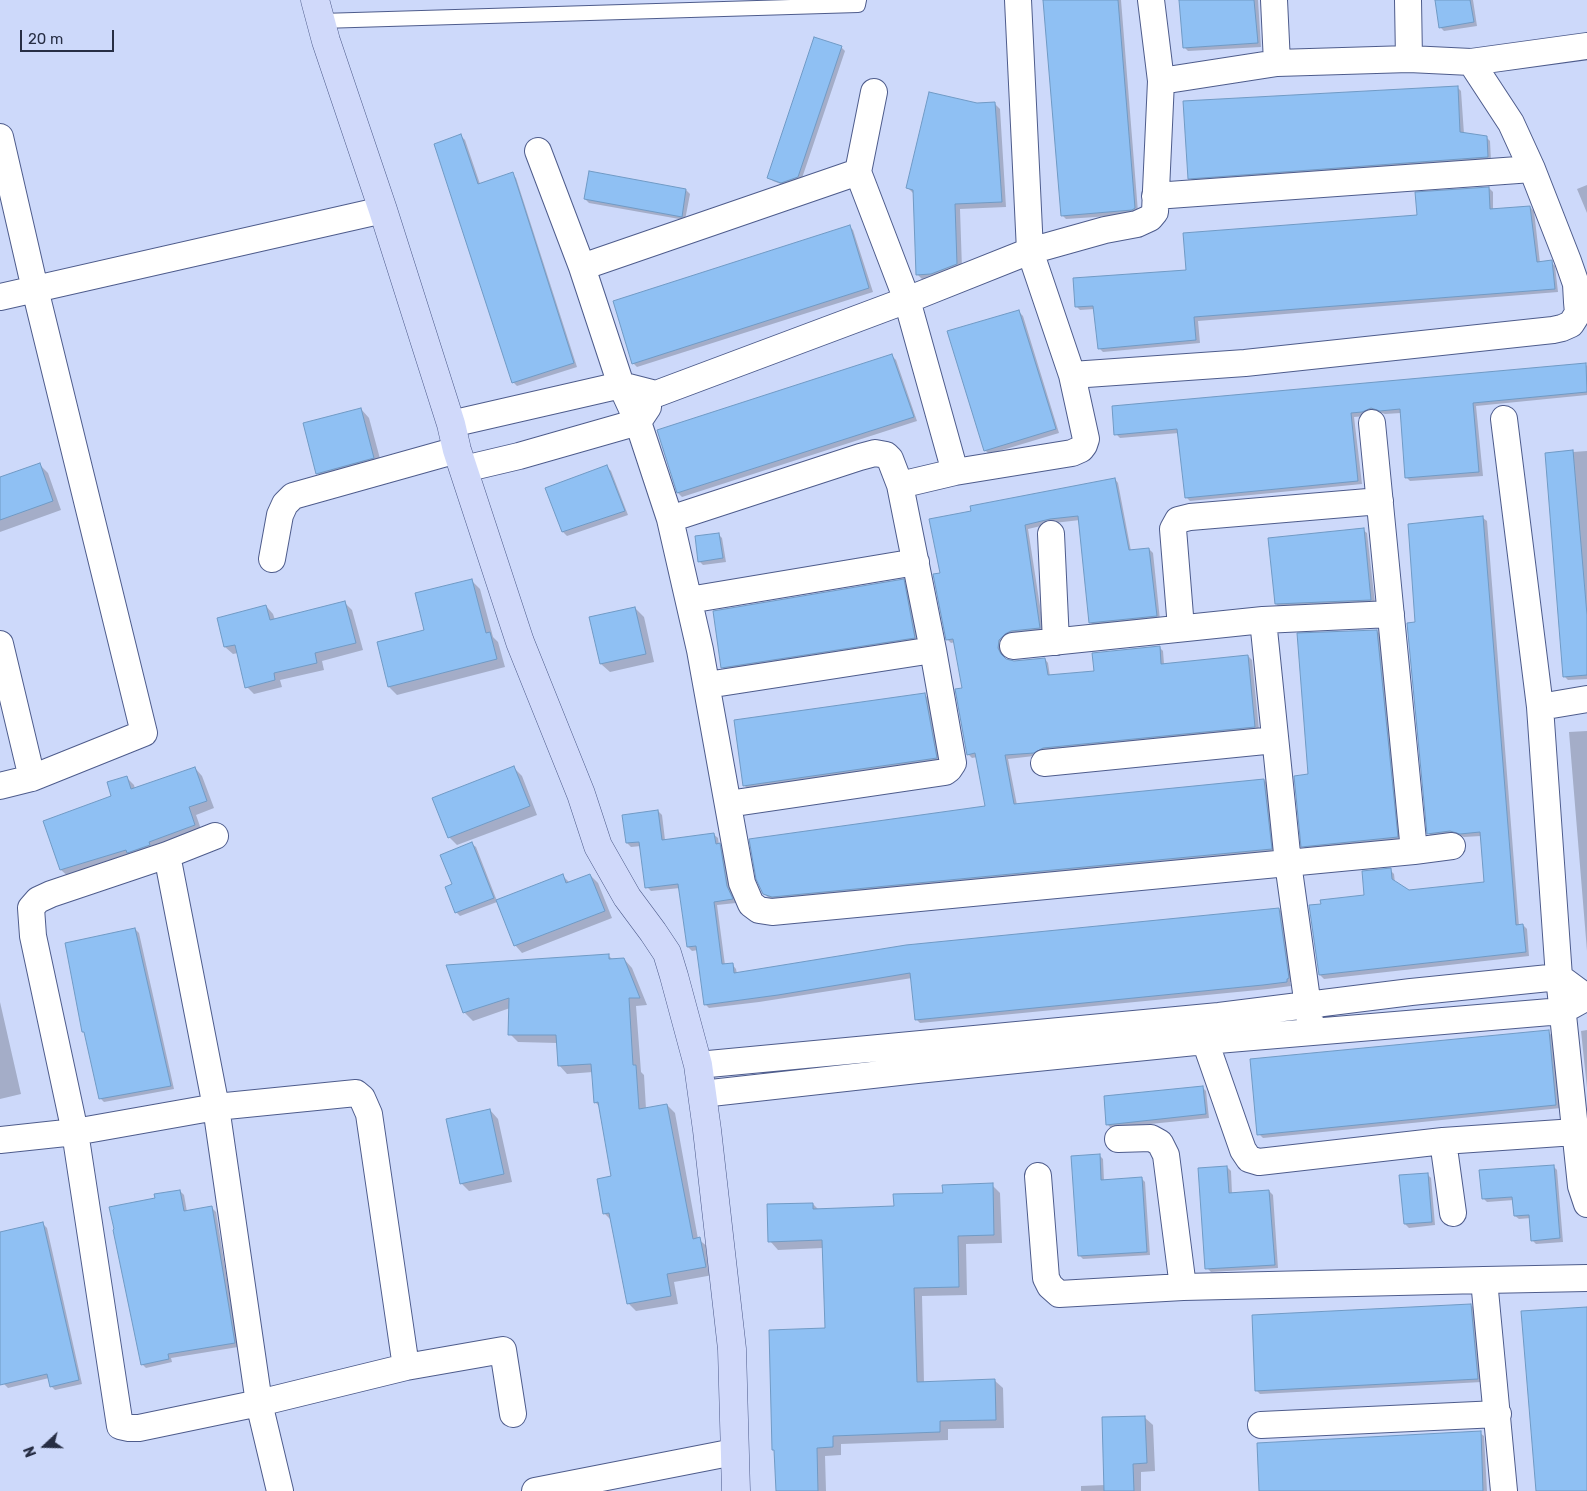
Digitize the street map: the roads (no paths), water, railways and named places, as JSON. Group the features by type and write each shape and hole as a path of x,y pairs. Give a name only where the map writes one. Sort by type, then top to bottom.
{"street":[{"path":"900,485 955,472 1072,453 1081,449 1086,439 1072,375 1030,251 1018,0"},
{"path":"272,559 280,515 293,496 457,448 621,385 656,394 1030,251 1105,230 1144,222 1155,212 1161,81 1151,0"},
{"path":"1274,0 1277,63"},
{"path":"1408,0 1409,59"},
{"path":"318,11 520,642 581,794 598,846 627,897 667,953 698,1066 702,1094 732,1349 736,1491"},
{"path":"1161,81 1277,63 1409,59 1471,62 1587,46"},
{"path":"1072,375 1245,363 1562,328 1571,324 1578,313 1576,284 1568,260 1512,123 1471,62"},
{"path":"874,92 858,172 906,300 955,472"},
{"path":"0,137 35,290 144,732 32,778 0,786"},
{"path":"538,151 582,267 621,385 638,422 670,519 706,685 742,882 751,904 759,910 772,912 1452,846"},
{"path":"1155,196 1532,169"},
{"path":"582,267 858,172"},
{"path":"0,298 382,210"},
{"path":"457,448 519,456 638,422 656,394"},
{"path":"1504,419 1540,707 1558,977 1581,1186 1587,1204"},
{"path":"1372,423 1414,851"},
{"path":"670,519 860,456 875,453 886,455 890,458 900,485 934,650 952,756 952,764 949,769 944,772 728,804"},
{"path":"1182,628 1173,529 1178,520 1190,516 1380,501"},
{"path":"1051,534 1056,642"},
{"path":"689,600 916,562"},
{"path":"1013,646 1263,620 1391,614"},
{"path":"1263,620 1288,863 1312,1032"},
{"path":"0,644 32,778"},
{"path":"706,685 934,650"},
{"path":"1540,707 1587,699"},
{"path":"1044,763 1276,740"},
{"path":"215,836 51,894 38,900 31,908 33,936 75,1132 120,1426 139,1428 259,1403 406,1367 503,1350 513,1414"},
{"path":"167,854 216,1107 259,1403 280,1491"},
{"path":"698,1066 918,1058 1205,1041 1562,1010 1587,997 1558,977 1411,992 1308,1004 918,1058 702,1094"},
{"path":"1205,1041 1243,1150 1250,1159 1260,1162 1443,1141 1575,1132"},
{"path":"0,1140 75,1132 216,1107 356,1092 362,1098 369,1114 406,1367"},
{"path":"1118,1139 1151,1138 1160,1143 1166,1155 1183,1288"},
{"path":"1443,1141 1453,1213"},
{"path":"1038,1176 1046,1278 1050,1286 1059,1294 1183,1288 1587,1278"},
{"path":"1484,1280 1504,1491"},
{"path":"1261,1426 1498,1414"},
{"path":"536,1491 734,1452"}],"lane":[{"path":"318,11 858,5 859,0"}]}
